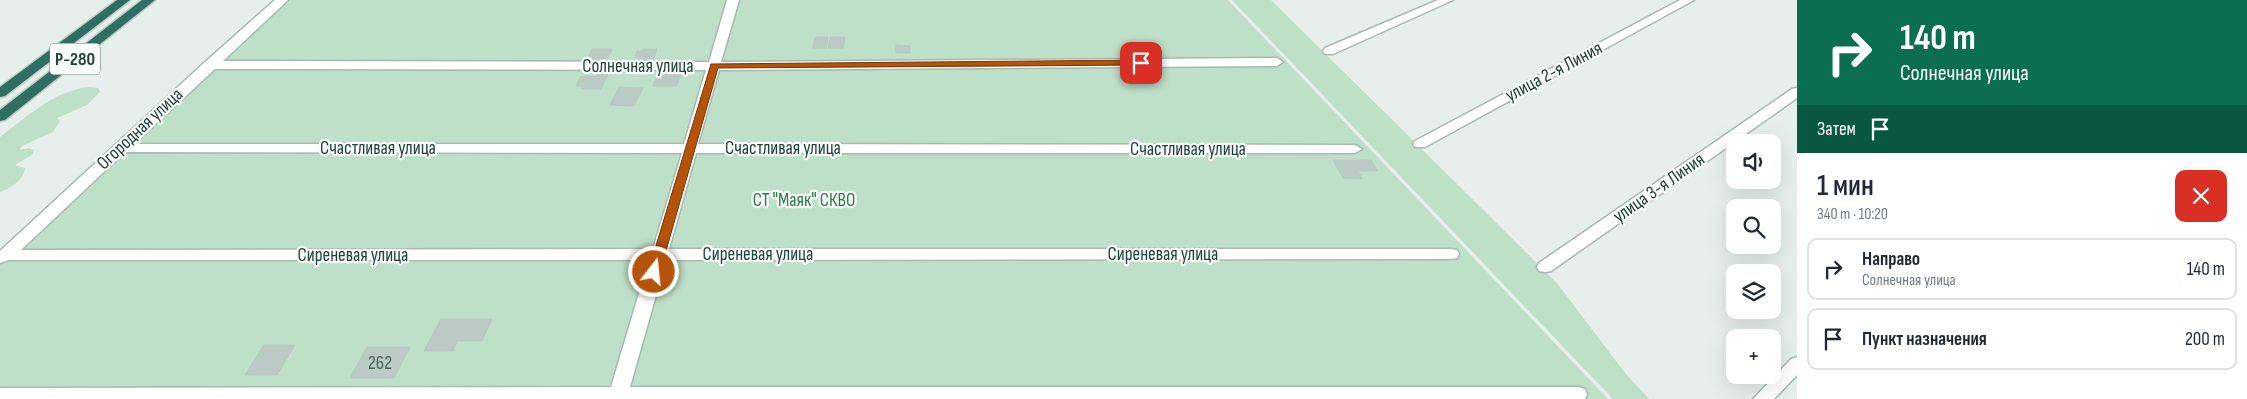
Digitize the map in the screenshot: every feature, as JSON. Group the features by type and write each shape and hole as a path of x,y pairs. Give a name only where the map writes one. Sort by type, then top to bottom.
{"highway":[{"name":"Р-280","path":"0,93 124,0"},
{"name":"Р-280","path":"0,117 149,0"},
{"path":"0,105 19,102"}],"street":[{"name":"Огородная улица","path":"3,258 209,65 282,0"},
{"path":"618,396 733,0"},
{"path":"1329,51 1447,0"},
{"name":"улица 2-я Линия","path":"1420,144 1688,0"},
{"name":"Солнечная улица","path":"209,65 714,66 1277,62"},
{"name":"улица 3-я Линия","path":"1545,267 1797,92"},
{"name":"Счастливая улица","path":"120,148 1355,149"},
{"name":"Сиреневая улица","path":"3,258 659,254 1451,254"},
{"path":"1762,399 1797,364"},
{"path":"0,395 1578,394"}],"green space":[{"name":"СТ \"Маяк\" СКВО","path":"276,0 1228,0 1608,399 0,399 0,256"},
{"path":"1232,0 1271,0 1557,283 1625,373 1649,399 1613,399"},
{"path":"98,88 100,92 87,105 57,118 60,121 53,132 22,146 19,150 29,148 34,150 32,155 15,165 25,168 24,172 20,180 0,192 0,137 52,99 76,89"}],"building":[{"path":"815,37 828,37 826,48 813,48"},
{"path":"830,37 845,37 843,48 828,48"},
{"path":"896,45 910,46 910,53 896,53"},
{"path":"592,49 612,49 607,59 587,59"},
{"path":"643,49 657,49 653,61 638,61 640,57 635,57 637,51 643,51"},
{"path":"599,72 609,72 601,89 581,89 583,86 576,86 581,76 597,76"},
{"path":"658,73 681,73 677,86 653,86"},
{"path":"619,87 643,88 634,106 610,105"},
{"path":"1333,160 1371,160 1378,171 1358,171 1362,179 1343,178"},
{"path":"441,319 492,319 482,341 457,341 453,351 424,351"},
{"path":"264,345 295,345 277,375 245,375"},
{"path":"367,347 410,347 394,378 350,378"}],"route":[{"path":"654,272 714,66 1141,63"}]}
